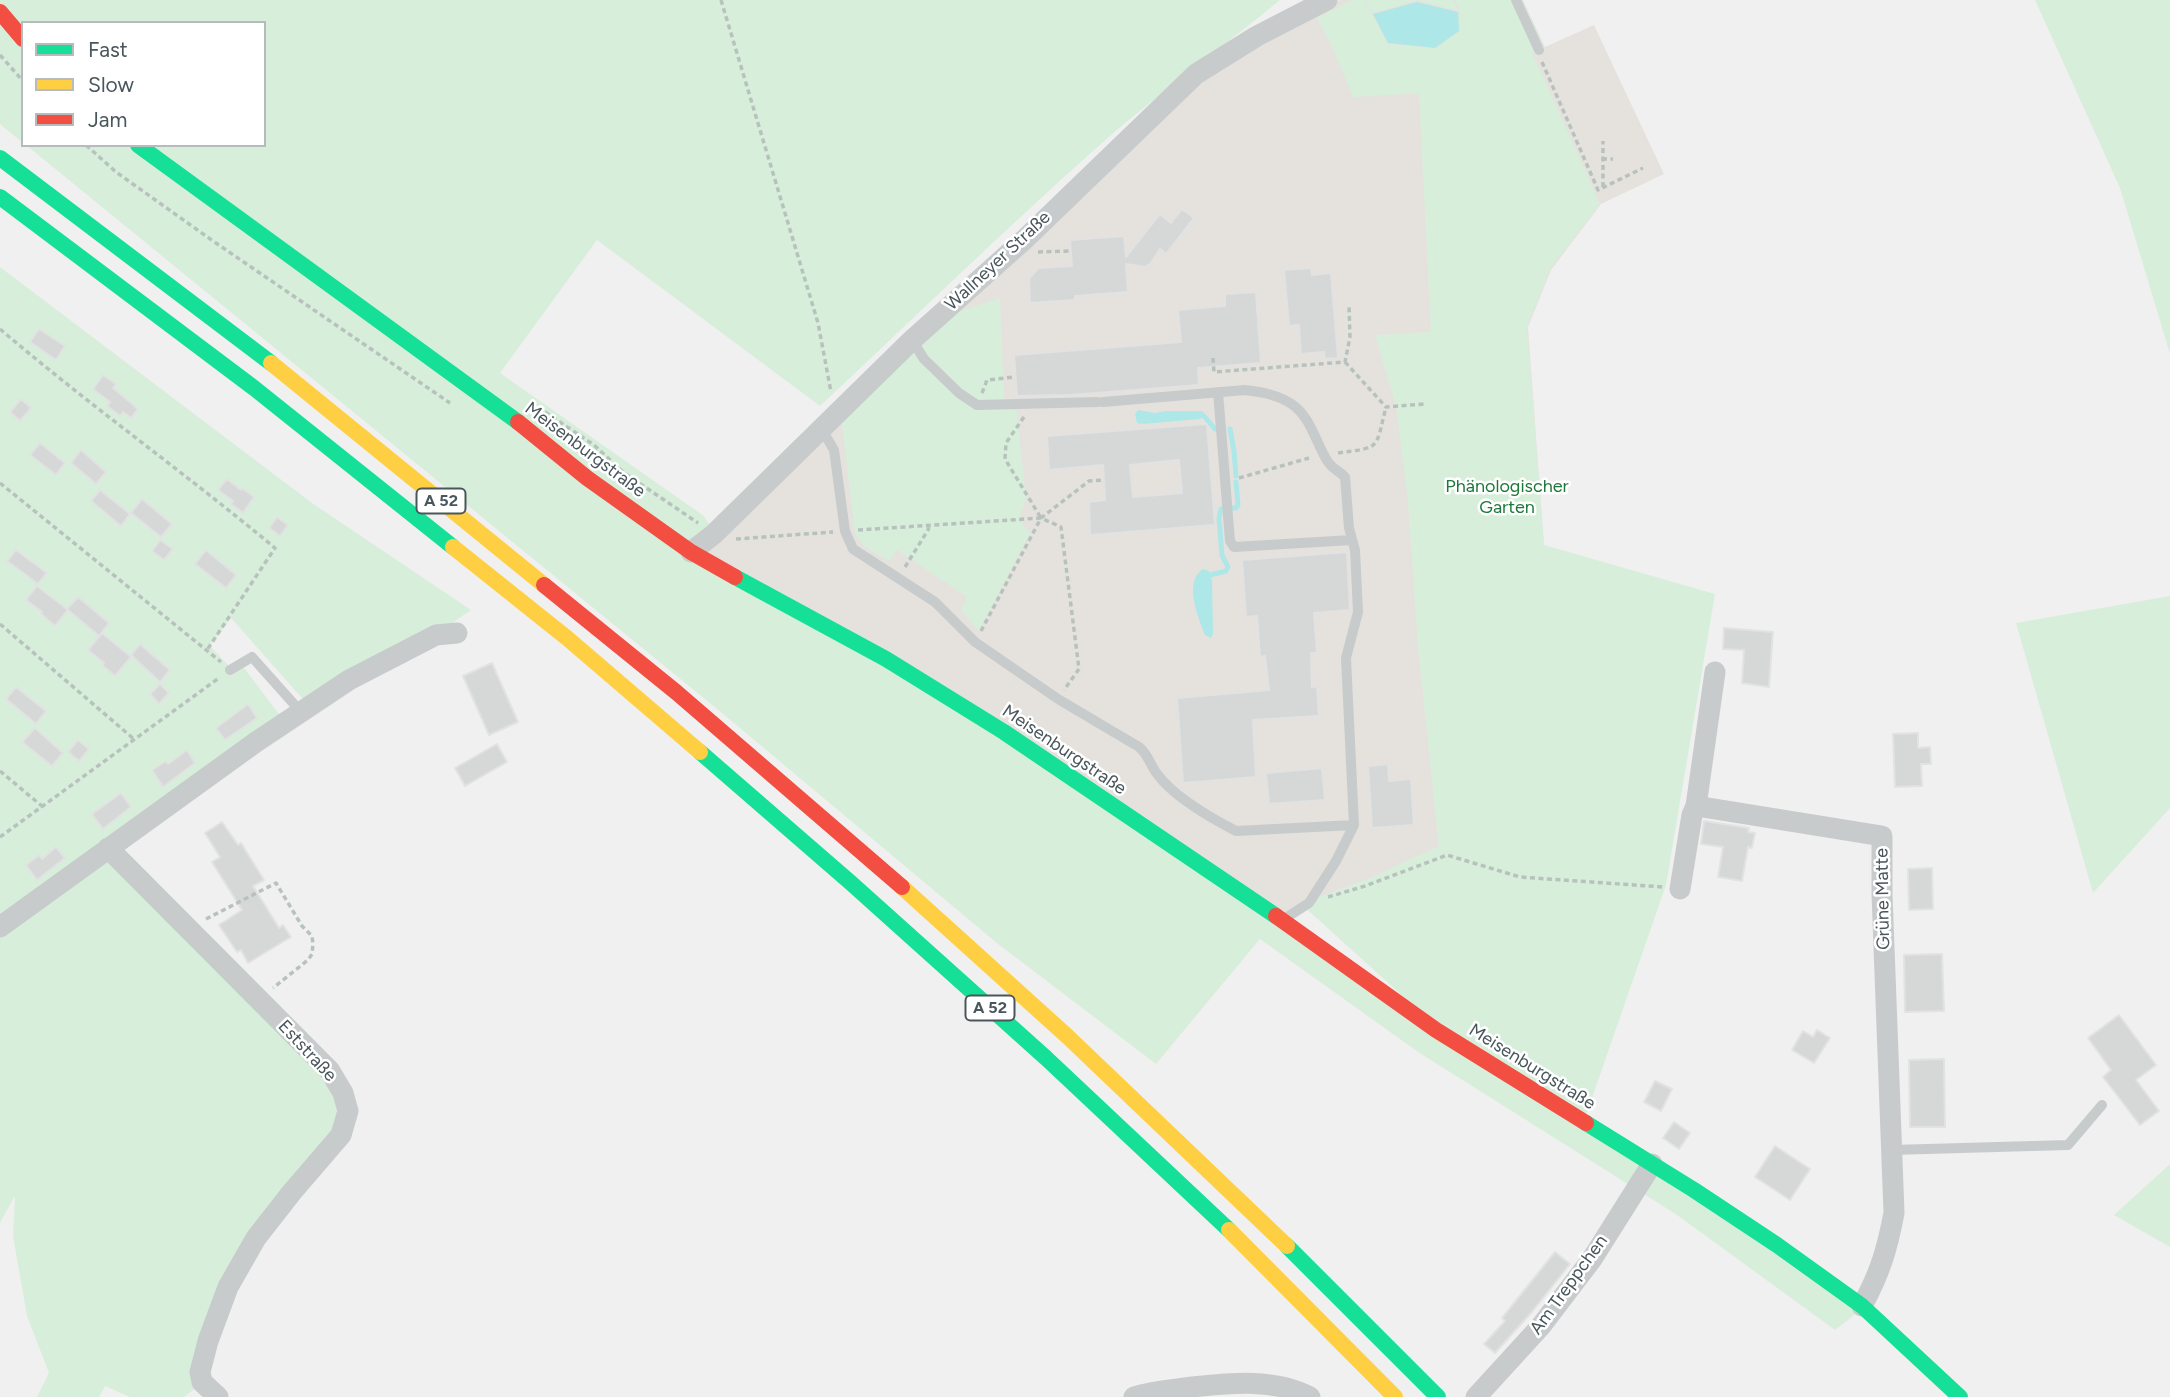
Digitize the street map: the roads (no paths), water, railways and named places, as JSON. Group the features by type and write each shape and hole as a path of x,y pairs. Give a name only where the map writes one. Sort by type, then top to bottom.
{"main road":[{"path":"0,12 21,37"},
{"name":"Meisenburgstraße","path":"141,147 343,293 531,432 587,478 691,552 886,659 1004,732 1282,920 1436,1030 1777,1245 1862,1306 1960,1397"},
{"name":"A 52","path":"0,158 272,364 677,692 860,850 1087,1055 1257,1216 1438,1397"},
{"name":"A 52","path":"0,197 254,388 567,638 656,714 851,883 1046,1058 1241,1242 1395,1397"}],"street":[{"name":"Wallneyer Straße","path":"691,552 714,534 912,340 1025,239 1196,74 1257,36 1326,0"},
{"path":"0,928 256,742 349,680 436,635 457,633"},
{"path":"1680,889 1692,815 1696,806 1715,672"},
{"name":"Grüne Matte","path":"1696,806 1882,836 1895,1213 1879,1274 1862,1306"},
{"name":"Eststraße","path":"108,848 330,1071 343,1093 348,1111 341,1135 256,1238 228,1286 200,1372 202,1382 218,1397"},
{"name":"Am Treppchen","path":"1476,1397 1550,1315 1591,1259 1652,1164"},
{"path":"1133,1397 1150,1392 1259,1383 1286,1388 1310,1397"}],"lane":[{"path":"1516,0 1539,50"},
{"path":"912,340 924,359 958,393 977,405 1101,402 1245,390 1264,393 1294,406 1305,417 1329,464 1345,477 1349,528 1355,550 1358,612 1346,658 1354,825 1336,861 1309,903 1282,920"},
{"path":"1218,392 1230,541 1234,547 1352,540"},
{"path":"828,422 845,531 853,549 935,602 975,642 1058,699 1139,747 1147,754 1157,775 1172,790 1221,823 1236,831 1354,825"},
{"path":"230,670 252,657 301,712"},
{"path":"1891,1150 2068,1145 2102,1105"}],"water":[{"path":"1417,2 1458,12 1459,31 1435,48 1388,43 1373,14"},
{"path":"1138,410 1155,413 1202,411 1204,416 1200,419 1143,424 1137,423 1135,414"},
{"path":"1203,569 1209,571 1212,580 1211,638 1205,635 1194,600 1194,582"}],"waterway":[{"path":"1204,416 1215,429"},
{"path":"1230,429 1236,476"},
{"path":"1233,508 1238,505 1236,482"},
{"path":"1210,575 1226,571 1228,567 1222,555 1219,518 1221,509"}],"park label":[{"name":"Phänologischer Garten","path":"1507,497"}]}
